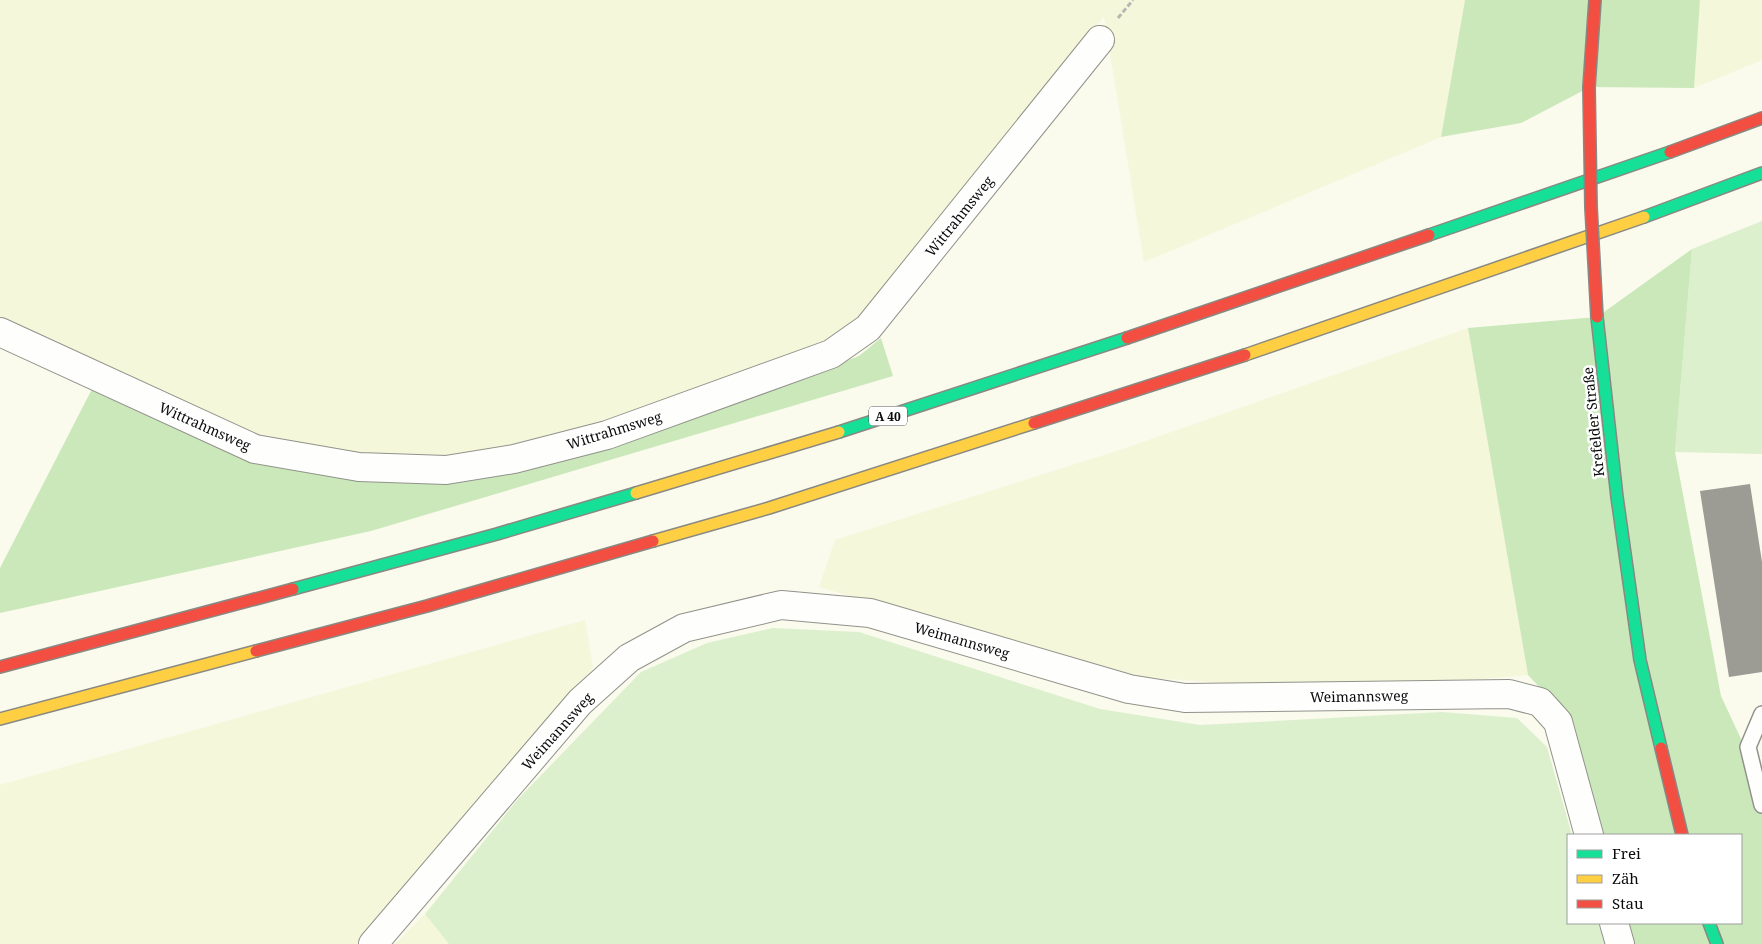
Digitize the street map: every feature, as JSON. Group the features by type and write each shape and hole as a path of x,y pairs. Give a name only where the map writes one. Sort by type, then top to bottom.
{"main road":[{"name":"Krefelder Straße","path":"1595,0 1590,87 1591,207 1597,317 1617,498 1640,660 1682,834"},
{"name":"A 40","path":"0,668 497,534 846,430 1194,316 1672,152 1762,118"},
{"path":"0,719 427,606 769,508 1207,368 1642,218 1762,172"},
{"path":"1709,924 1717,944"}],"street":[{"name":"Wittrahmsweg","path":"0,332 254,449 359,467 446,470 514,459 607,435 831,354 868,328 1100,40"},
{"name":"Weimannsweg","path":"373,944 580,702 629,658 684,628 781,605 870,613 1129,689 1185,698 1509,694 1540,702 1558,722 1589,834"},
{"path":"1614,924 1620,944"}],"lane":[{"path":"1762,714 1748,747 1762,805"}],"green space":[{"path":"0,0 1465,0 1441,137 1144,262 1104,16 863,322 813,348 737,378 587,427 522,443 443,457 369,455 298,445 248,431 0,317"},
{"path":"1465,0 1700,0 1694,88 1590,87 1521,123 1441,137"},
{"path":"1700,0 1762,0 1762,60 1694,88"},
{"path":"1762,221 1762,454 1675,452 1692,249"},
{"path":"1692,249 1675,452 1721,696 1762,784 1762,944 1633,944 1624,924 1742,924 1742,834 1602,834 1574,724 1528,675 1468,328 1597,317"},
{"path":"1468,328 1528,675 1444,682 1284,687 1124,676 819,587 835,540 1123,449"},
{"path":"881,338 893,376 371,531 0,613 0,568 92,389 240,457 270,466 357,480 690,419 859,356"},
{"path":"585,620 593,667 580,702 373,944 0,944 0,785"},
{"path":"773,628 859,632 1100,709 1200,725 1442,712 1517,718 1547,747 1572,834 1567,834 1567,924 1598,924 1606,944 449,944 425,914 518,799 641,672 707,643"},
{"path":"425,914 449,944 395,944"}],"building":[{"path":"1750,484 1762,562 1762,672 1729,677 1700,491"}],"traffic: fast":[{"path":"1429,235 1670,152"},
{"path":"1644,217 1762,173"},
{"path":"1597,317 1617,497 1640,660 1661,748"},
{"path":"839,432 1127,338"},
{"path":"293,589 497,534 636,493"},
{"path":"1709,924 1717,944"}],"traffic: slow":[{"path":"1245,355 1644,217"},
{"path":"653,541 769,508 1034,423"},
{"path":"636,493 839,432"},
{"path":"0,719 256,651"}],"traffic: jam":[{"path":"1589,87 1595,0"},
{"path":"1589,87 1591,207 1597,317"},
{"path":"1670,152 1762,118"},
{"path":"1127,338 1429,235"},
{"path":"1034,423 1245,355"},
{"path":"256,651 427,606 653,541"},
{"path":"0,667 293,589"},
{"path":"1661,748 1682,834"}]}
